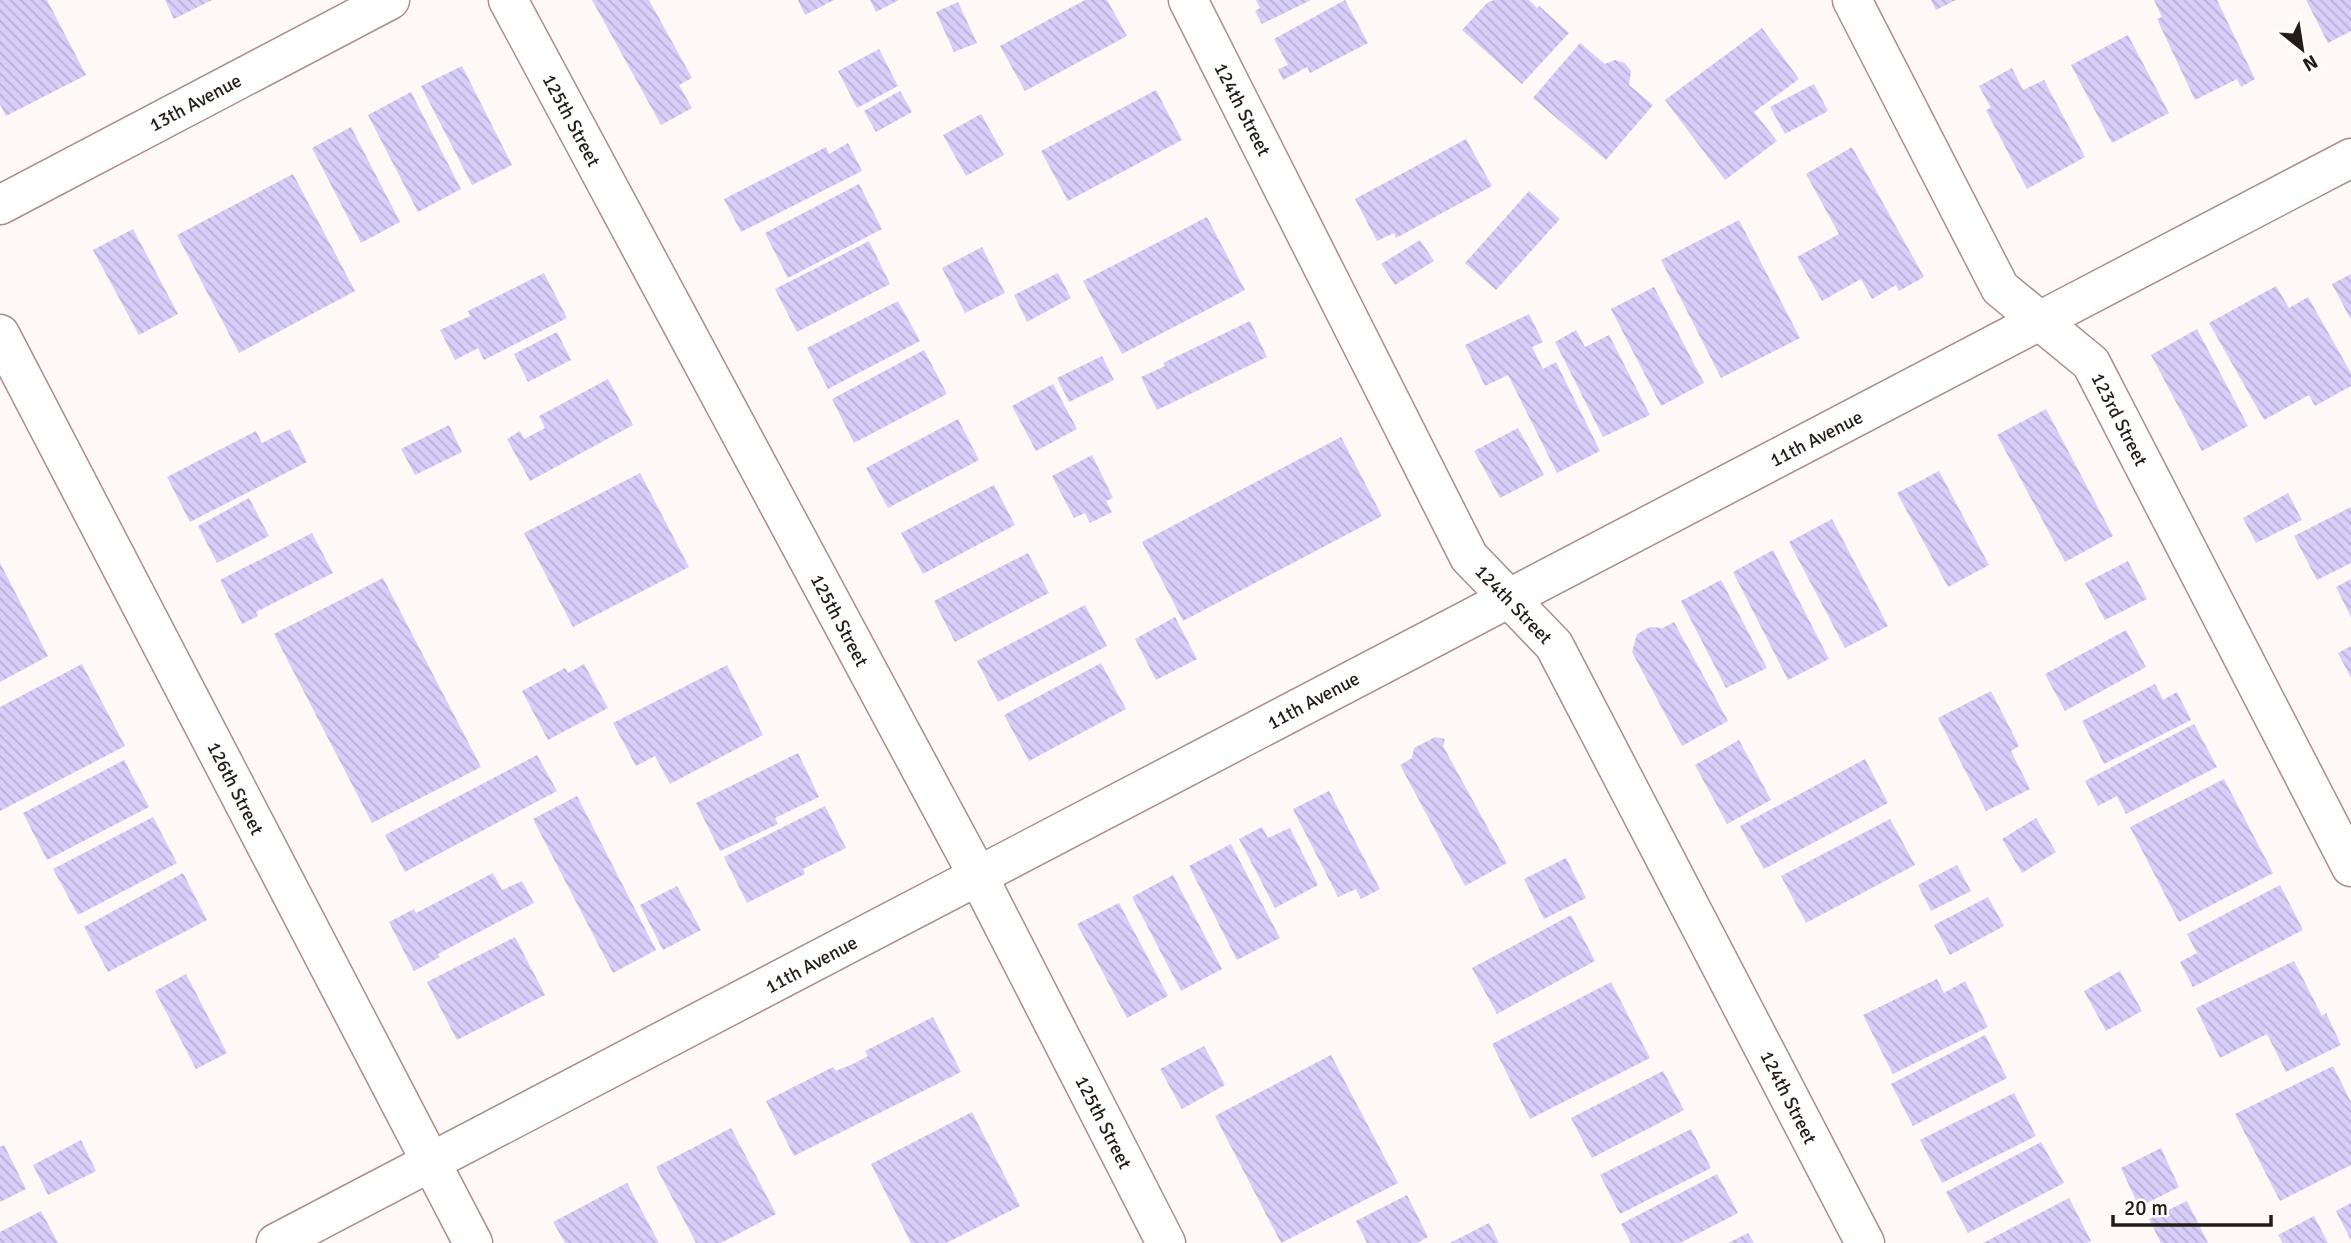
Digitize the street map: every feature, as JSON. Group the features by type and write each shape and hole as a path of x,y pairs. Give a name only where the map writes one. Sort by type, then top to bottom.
{"street":[{"name":"13th Avenue","path":"0,205 390,0"},
{"name":"125th Street","path":"508,0 978,876 1166,1243"},
{"name":"124th Street","path":"1188,0 1469,557 1554,645 1865,1243"},
{"name":"123rd Street","path":"1852,0 2000,288 2091,363 2351,867"},
{"name":"11th Avenue","path":"276,1243 2351,158"},
{"name":"126th Street","path":"0,334 473,1243"}],"building":[{"path":"0,0 47,0 86,75 6,116 0,104"},
{"path":"165,0 212,0 174,19"},
{"path":"592,0 649,0 692,78 679,85 692,108 661,125"},
{"path":"798,0 834,0 805,15"},
{"path":"870,0 899,0 876,12"},
{"path":"1085,0 1107,0 1127,36 1025,91 1000,46"},
{"path":"1256,0 1311,0 1262,24 1255,11 1260,8"},
{"path":"1345,0 1368,43 1310,73 1307,67 1283,80 1278,69 1288,65 1274,39"},
{"path":"1494,0 1529,0 1569,33 1522,84 1462,30 1487,3"},
{"path":"1931,0 1956,0 1936,10"},
{"path":"2154,0 2217,0 2255,79 2241,87 2237,79 2195,100 2157,19 2162,17"},
{"path":"2306,0 2351,0 2351,31 2328,43"},
{"path":"958,2 977,43 954,52 936,12"},
{"path":"1762,28 1799,79 1754,112 1777,141 1725,180 1665,100"},
{"path":"2128,35 2169,113 2112,143 2071,65"},
{"path":"1580,43 1605,64 1615,60 1625,63 1631,71 1629,85 1653,105 1606,160 1533,98"},
{"path":"879,49 898,86 857,108 838,71"},
{"path":"462,66 512,165 472,185 421,86"},
{"path":"2012,68 2023,90 2044,80 2085,157 2027,189 1986,110 1991,108 1979,86"},
{"path":"1814,84 1828,111 1785,134 1770,107"},
{"path":"1156,90 1182,140 1068,201 1041,151"},
{"path":"900,91 912,112 876,132 864,111"},
{"path":"411,92 461,189 418,212 368,115"},
{"path":"981,114 1004,155 966,176 943,135"},
{"path":"351,127 400,222 361,243 312,148"},
{"path":"1466,139 1492,186 1396,238 1394,233 1377,241 1355,199"},
{"path":"848,143 862,171 741,232 724,199 826,147 829,154"},
{"path":"1852,147 1924,277 1899,291 1896,285 1872,299 1861,279 1822,301 1797,257 1839,234 1806,174"},
{"path":"293,174 355,291 239,353 177,235"},
{"path":"859,184 882,229 788,278 765,233"},
{"path":"1529,191 1560,219 1496,290 1465,263"},
{"path":"1207,217 1245,290 1122,354 1083,281"},
{"path":"1739,220 1800,338 1721,378 1661,260"},
{"path":"133,229 178,314 139,335 93,250"},
{"path":"1420,240 1434,261 1395,285 1381,264"},
{"path":"869,241 890,284 797,332 775,289"},
{"path":"982,247 1005,293 965,313 942,268"},
{"path":"544,273 567,318 484,360 478,348 455,360 440,330 470,316 468,311"},
{"path":"1058,273 1071,298 1027,322 1014,295"},
{"path":"2351,274 2351,320 2332,284"},
{"path":"2276,286 2289,308 2308,297 2351,373 2351,386 2315,406 2309,395 2264,420 2209,323"},
{"path":"1654,287 1704,383 1661,406 1611,309"},
{"path":"898,301 920,341 828,389 807,348"},
{"path":"1529,314 1543,342 1532,347 1543,369 1556,362 1600,451 1557,473 1508,375 1485,386 1465,345"},
{"path":"1250,321 1267,357 1157,410 1141,377 1165,366 1163,363"},
{"path":"2197,329 2248,426 2202,451 2151,355"},
{"path":"1576,330 1585,347 1609,335 1650,415 1603,437 1555,342"},
{"path":"557,332 571,360 528,382 514,354"},
{"path":"924,350 947,394 854,443 832,399"},
{"path":"1102,356 1114,380 1069,402 1057,378"},
{"path":"608,379 633,425 530,481 507,439 520,431 524,439 545,428 539,416"},
{"path":"1053,384 1077,429 1036,451 1012,406"},
{"path":"2046,409 2113,536 2065,562 1997,435"},
{"path":"958,419 979,460 888,508 866,468"},
{"path":"449,425 462,452 415,475 401,449"},
{"path":"1518,428 1544,475 1500,498 1474,451"},
{"path":"290,429 307,462 190,522 167,477 256,431 262,443"},
{"path":"1341,437 1382,516 1183,621 1142,542"},
{"path":"1092,455 1113,498 1106,501 1112,512 1090,523 1085,513 1074,518 1052,476"},
{"path":"1939,471 1989,565 1948,587 1897,493"},
{"path":"640,473 689,567 573,627 524,533"},
{"path":"994,485 1015,525 923,574 901,533"},
{"path":"2288,493 2302,520 2256,543 2243,518"},
{"path":"249,498 269,536 217,563 198,526"},
{"path":"2351,507 2351,563 2317,580 2294,536"},
{"path":"1832,519 1888,626 1845,648 1789,542"},
{"path":"312,533 333,573 256,612 258,616 242,624 220,580"},
{"path":"1773,550 1829,659 1788,680 1733,572"},
{"path":"1028,553 1049,593 955,642 934,601"},
{"path":"2128,561 2147,599 2105,620 2085,583"},
{"path":"0,563 48,656 0,682"},
{"path":"383,578 481,767 372,823 274,634"},
{"path":"2351,579 2351,617 2336,587"},
{"path":"1721,580 1767,668 1726,688 1681,601"},
{"path":"1085,605 1107,646 998,702 977,661"},
{"path":"1175,617 1197,659 1156,680 1135,639"},
{"path":"1674,622 1728,721 1682,746 1632,652 1637,634 1650,627 1663,628"},
{"path":"2126,630 2146,667 2065,711 2045,674"},
{"path":"2351,646 2351,678 2338,653"},
{"path":"1101,663 1126,709 1029,761 1004,715"},
{"path":"82,664 125,746 0,811 0,707"},
{"path":"584,664 608,708 548,740 522,691 565,668 568,673"},
{"path":"727,665 763,735 670,784 655,756 636,766 613,723"},
{"path":"2155,684 2163,700 2177,692 2191,720 2104,764 2082,721"},
{"path":"1991,691 2019,746 2011,751 2030,789 1986,811 1938,718"},
{"path":"2194,724 2217,767 2126,814 2117,796 2098,806 2085,781"},
{"path":"1435,737 1445,739 1443,746 1507,863 1465,886 1400,765 1412,758 1414,748"},
{"path":"1739,740 1771,800 1727,824 1695,765"},
{"path":"798,753 819,797 775,818 778,824 720,851 696,803"},
{"path":"537,755 557,791 405,872 385,835"},
{"path":"1865,759 1888,803 1764,869 1740,826"},
{"path":"124,760 149,807 47,860 23,813"},
{"path":"2224,779 2273,873 2179,922 2130,827"},
{"path":"1329,791 1380,889 1361,899 1356,889 1338,897 1293,809"},
{"path":"577,796 656,950 613,973 533,819"},
{"path":"825,806 846,848 803,869 805,874 747,903 724,857"},
{"path":"153,817 177,863 78,915 53,869"},
{"path":"2036,818 2056,852 2022,873 2002,839"},
{"path":"1890,819 1915,865 1806,923 1781,876"},
{"path":"1262,827 1268,838 1290,828 1318,885 1275,908 1239,839"},
{"path":"1231,844 1280,938 1237,960 1189,866"},
{"path":"1566,858 1586,898 1544,919 1524,879"},
{"path":"1957,865 1971,891 1931,911 1918,885"},
{"path":"183,873 207,920 108,972 84,927"},
{"path":"493,873 502,890 522,881 534,903 438,954 440,957 414,971 389,922 414,909 416,913"},
{"path":"1173,875 1222,969 1181,991 1132,897"},
{"path":"2280,885 2303,930 2193,987 2180,962 2197,953 2187,934"},
{"path":"677,886 701,930 663,950 640,905"},
{"path":"1988,897 2004,926 1950,955 1934,925"},
{"path":"1119,903 1168,996 1127,1018 1077,924"},
{"path":"1571,915 1595,961 1497,1014 1472,968"},
{"path":"515,937 545,995 457,1040 427,982"},
{"path":"2294,961 2322,1016 2326,1013 2341,1045 2286,1072 2267,1034 2220,1058 2196,1008"},
{"path":"2120,971 2142,1011 2106,1031 2084,991"},
{"path":"186,974 227,1053 196,1069 155,991"},
{"path":"1937,979 1944,993 1965,981 1988,1027 1893,1074 1863,1015"},
{"path":"1611,982 1650,1058 1530,1119 1492,1044"},
{"path":"933,1017 961,1072 794,1156 766,1101 833,1067 836,1071 853,1064 868,1056 865,1051"},
{"path":"1985,1035 2007,1078 1913,1126 1891,1084"},
{"path":"1204,1046 1225,1085 1182,1109 1160,1069"},
{"path":"1331,1055 1398,1183 1281,1243 1215,1116"},
{"path":"2333,1066 2351,1102 2351,1165 2280,1201 2235,1114"},
{"path":"1663,1071 1684,1110 1592,1158 1571,1118"},
{"path":"2014,1093 2036,1136 1942,1183 1920,1140"},
{"path":"972,1112 1020,1206 946,1243 911,1243 871,1164"},
{"path":"731,1128 776,1214 721,1243 696,1243 656,1167"},
{"path":"1691,1129 1711,1168 1620,1214 1600,1175"},
{"path":"81,1140 96,1171 48,1195 33,1165"},
{"path":"2041,1142 2064,1183 1968,1233 1946,1192"},
{"path":"4,1145 26,1189 0,1202 0,1147"},
{"path":"2161,1148 2179,1187 2139,1207 2121,1168"},
{"path":"1717,1174 1738,1213 1680,1243 1631,1243 1621,1224"},
{"path":"627,1183 659,1243 565,1243 553,1222"},
{"path":"1407,1195 1428,1237 1417,1243 1367,1243 1356,1221"},
{"path":"2069,1198 2091,1241 1983,1243"},
{"path":"2187,1201 2208,1243 2161,1243 2149,1219"},
{"path":"2351,1203 2351,1240 2336,1211"},
{"path":"41,1211 58,1243 0,1243 0,1232"},
{"path":"2314,1216 2328,1243 2283,1243 2278,1235"},
{"path":"1489,1223 1499,1243 1450,1243"},
{"path":"1748,1233 1754,1243 1728,1243"}]}
